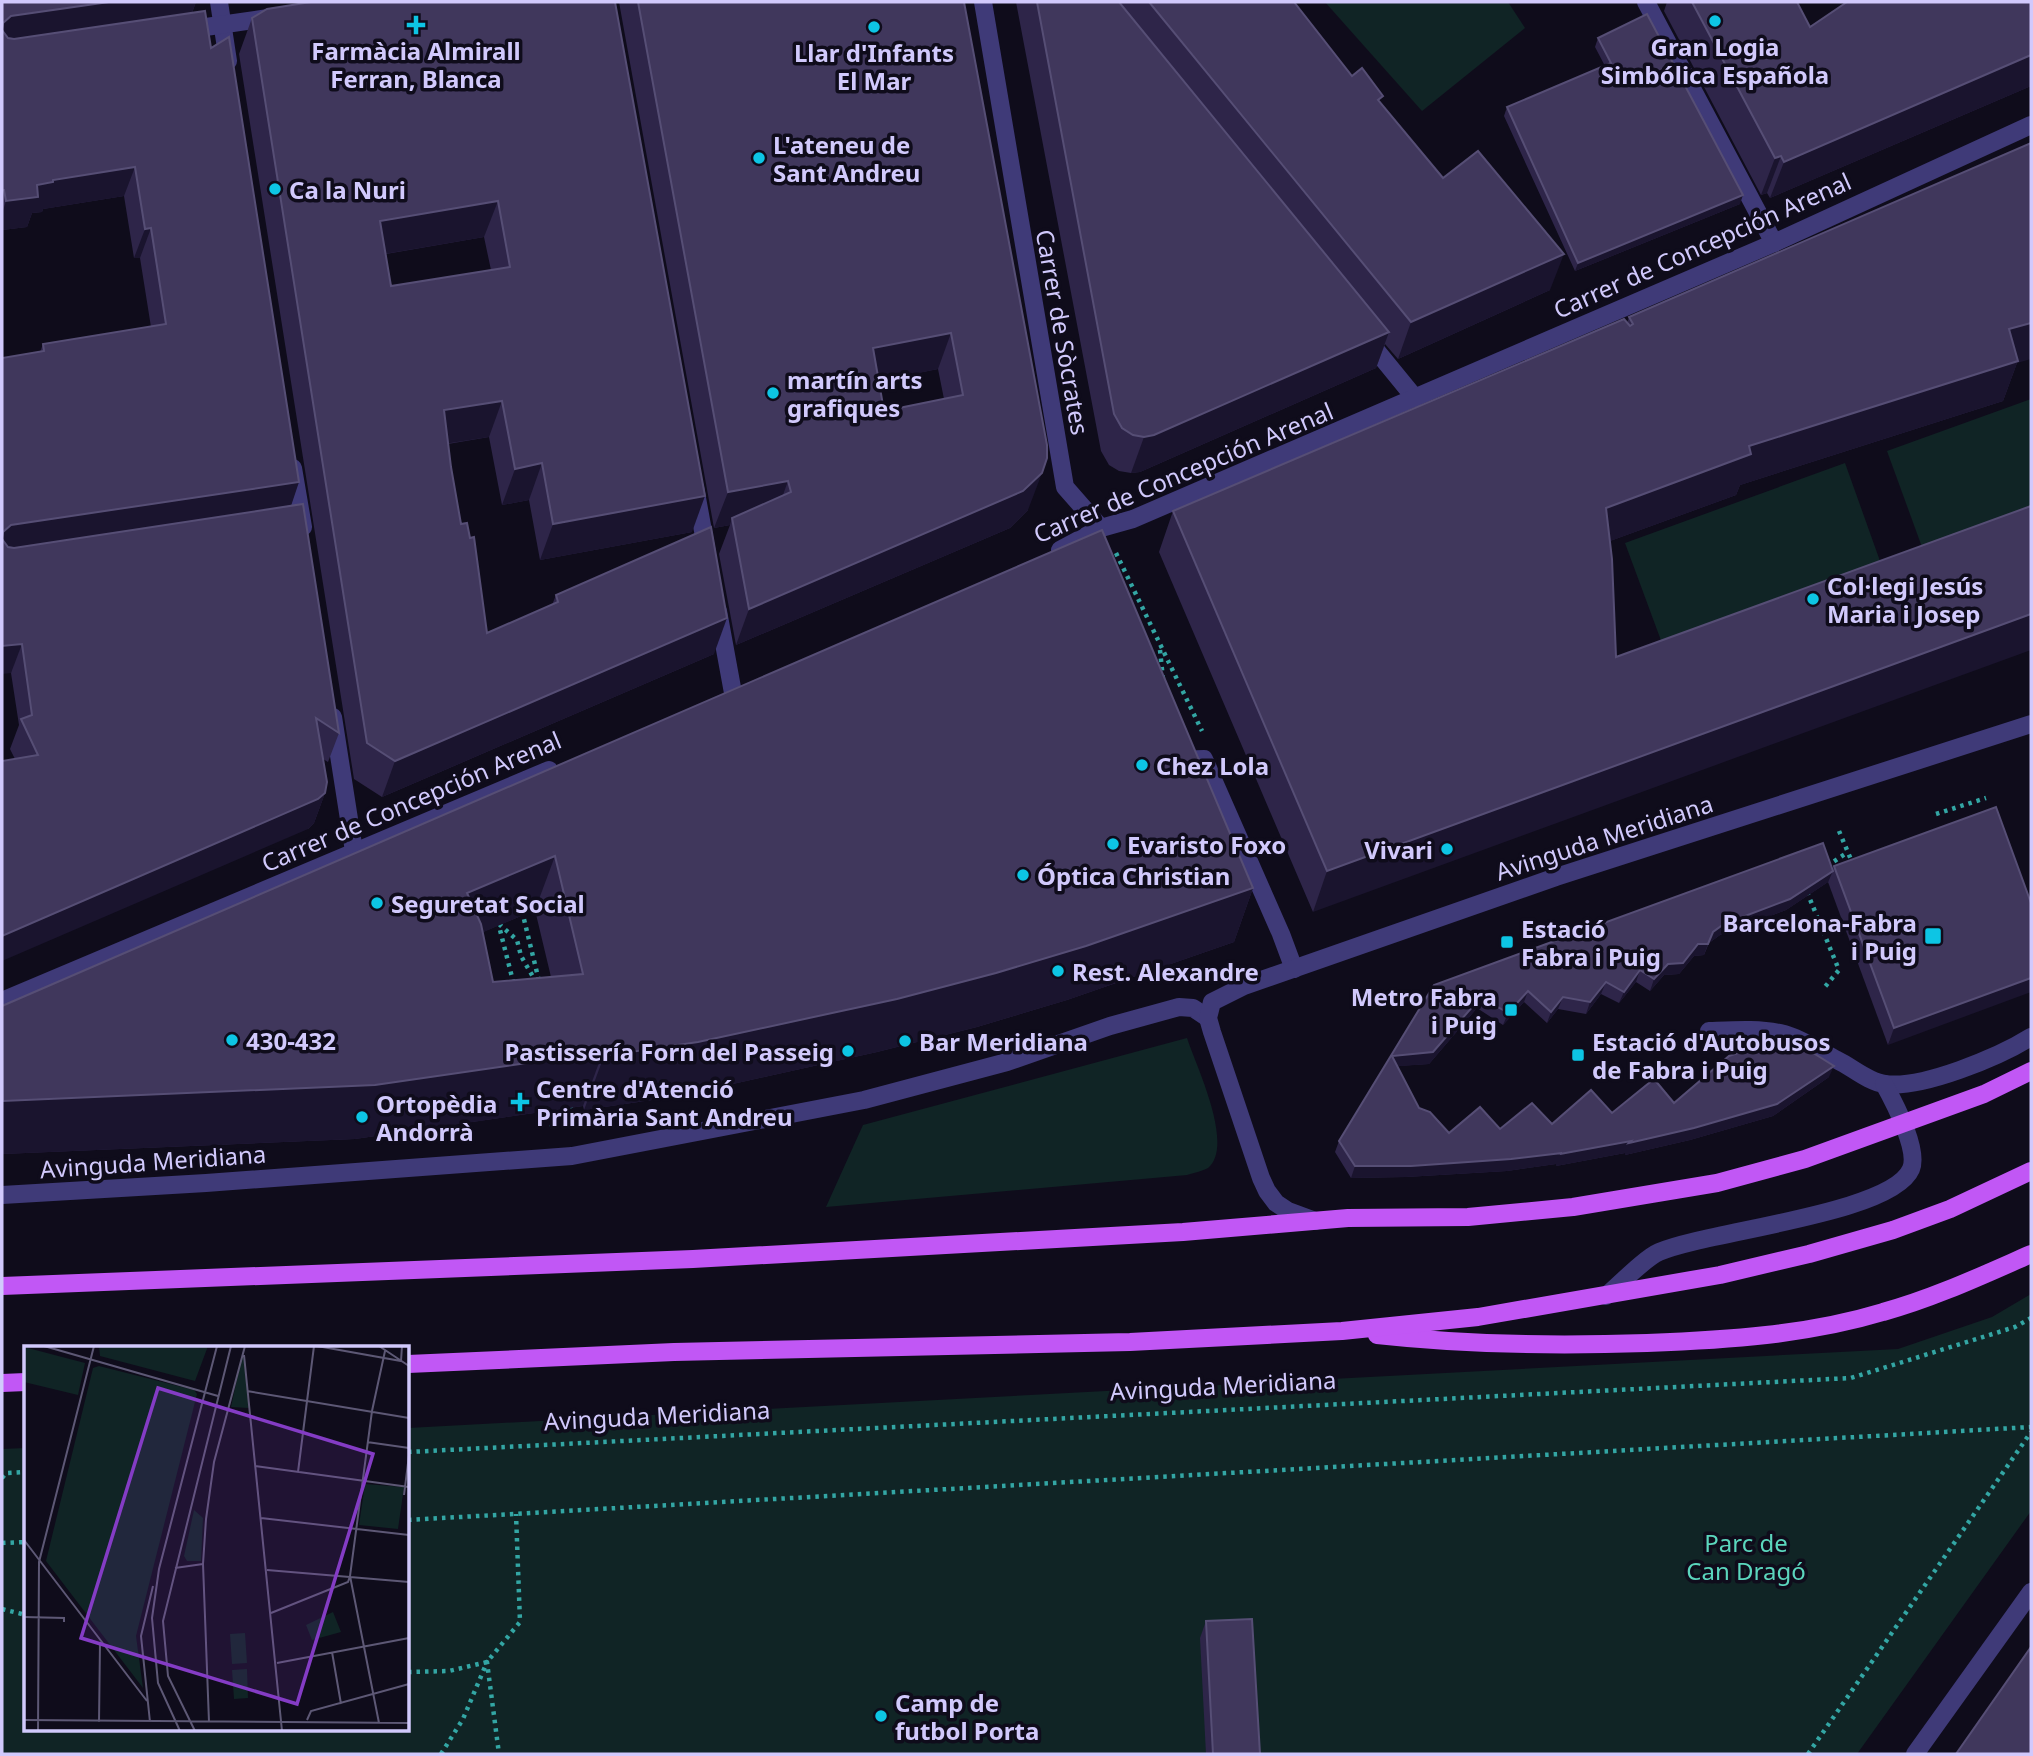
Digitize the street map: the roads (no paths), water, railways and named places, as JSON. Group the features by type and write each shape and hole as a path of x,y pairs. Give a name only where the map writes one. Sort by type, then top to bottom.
{"main road":[{"path":"2,1286 693,1259 1183,1232 1348,1219 1468,1217 1573,1207 1717,1183 1805,1159 1984,1094 2031,1071"},
{"name":"Avinguda Meridiana","path":"410,1364 674,1352 1130,1342 1342,1331 1478,1317 1720,1275 1809,1254 1893,1230 1950,1209 2031,1171"},
{"name":"Avinguda Meridiana","path":"1342,1331 1422,1340 1591,1345 1763,1335 1831,1325 1884,1312 1952,1288 2031,1254"},
{"path":"2,1383 24,1382"}],"street":[{"path":"219,2 230,72"},
{"name":"Carrer de Sòcrates","path":"983,2 1065,487 1101,528"},
{"path":"1646,2 1774,243"},
{"path":"166,33 289,15"},
{"name":"Carrer de Concepción Arenal","path":"1043,558 1101,528 1133,519 1774,243 2031,125"},
{"path":"1353,323 1415,398"},
{"path":"291,453 306,548"},
{"path":"693,476 710,571"},
{"path":"283,524 302,521"},
{"path":"715,598 726,695 754,684"},
{"path":"329,694 354,851"},
{"name":"Avinguda Meridiana","path":"2,1195 572,1156 864,1100 1007,1062 1110,1026 1179,1007 1193,1008 1208,1018 1212,1002 1220,996 1294,969 1556,877 2031,724"},
{"path":"1169,762 1204,759 1294,969"},
{"name":"Carrer de Concepción Arenal","path":"2,1001 571,760"},
{"path":"1208,1018 1261,1178 1276,1203 1297,1216 1315,1221"},
{"path":"1709,1031 1754,1030 1785,1035 1884,1084 1918,1081 1944,1074 1986,1060 2031,1037"},
{"path":"1606,1296 1658,1252 1833,1209 1892,1189 1904,1180 1911,1168 1913,1154 1895,1103 1884,1084"},
{"path":"1915,1754 2025,1607 2031,1592"}],"place":[{"name":"Gran Logia Simbólica Española","path":"1715,21"},
{"name":"Farmàcia Almirall Ferran, Blanca","path":"416,25"},
{"name":"Llar d'Infants El Mar","path":"874,27"},
{"name":"L'ateneu de Sant Andreu","path":"759,158"},
{"name":"Ca la Nuri","path":"275,189"},
{"name":"martín arts grafiques","path":"773,393"},
{"name":"Col·legi Jesús Maria i Josep","path":"1813,599"},
{"name":"Chez Lola","path":"1142,765"},
{"name":"Evaristo Foxo","path":"1113,844"},
{"name":"Vivari","path":"1447,849"},
{"name":"Óptica Christian","path":"1023,875"},
{"name":"Seguretat Social","path":"377,903"},
{"name":"Barcelona-Fabra i Puig","path":"1933,936"},
{"name":"Estació Fabra i Puig","path":"1507,942"},
{"name":"Rest. Alexandre","path":"1058,971"},
{"name":"Metro Fabra i Puig","path":"1511,1010"},
{"name":"430-432","path":"232,1040"},
{"name":"Bar Meridiana","path":"905,1041"},
{"name":"Pastissería Forn del Passeig","path":"848,1051"},
{"name":"Estació d'Autobusos de Fabra i Puig","path":"1578,1055"},
{"name":"Centre d'Atenció Primària Sant Andreu","path":"520,1102"},
{"name":"Ortopèdia Andorrà","path":"362,1117"},
{"name":"Camp de futbol Porta","path":"881,1716"}],"park label":[{"name":"Parc de Can Dragó","path":"1746,1556"}]}
